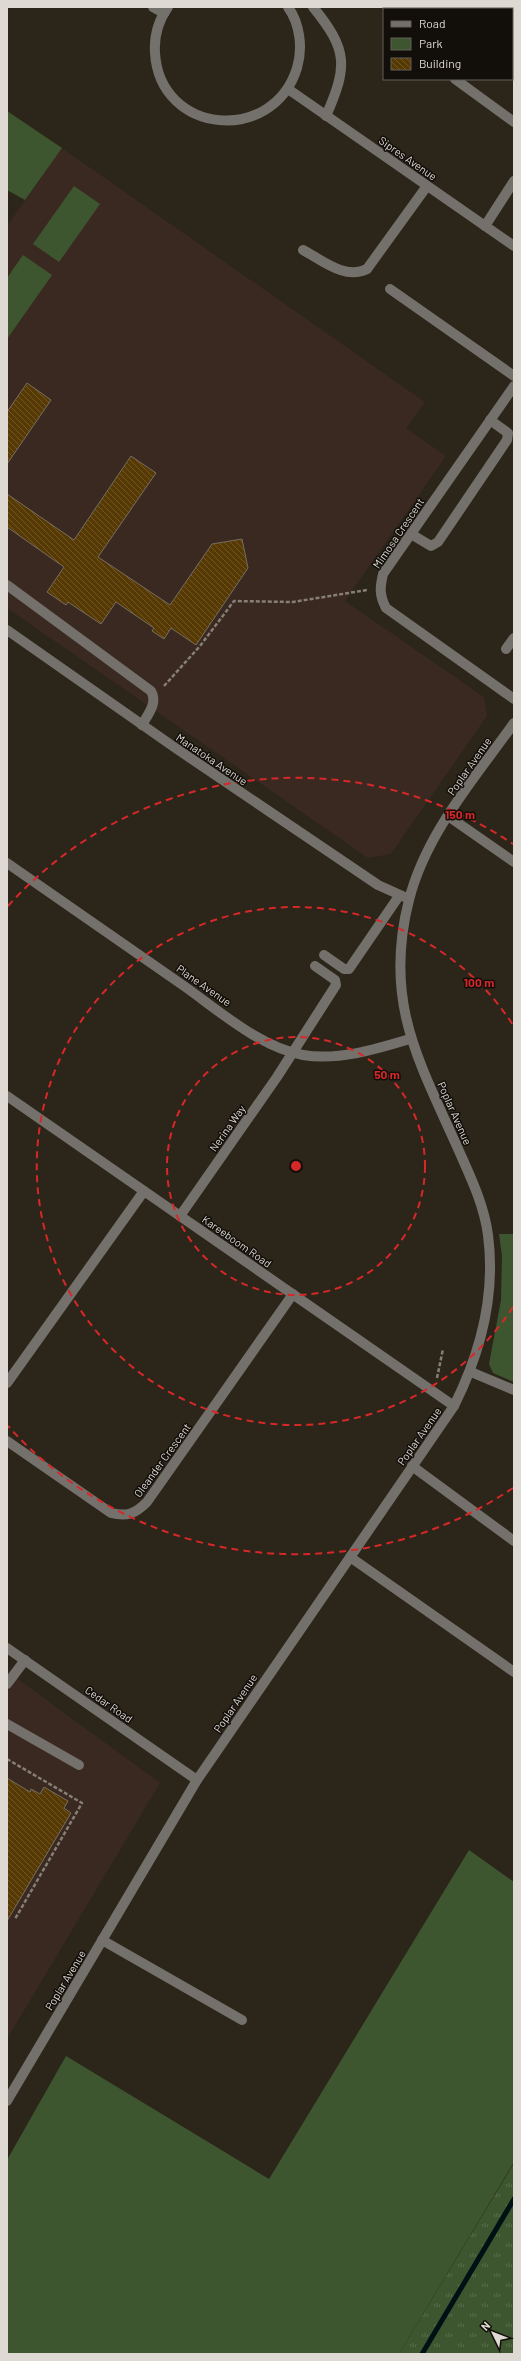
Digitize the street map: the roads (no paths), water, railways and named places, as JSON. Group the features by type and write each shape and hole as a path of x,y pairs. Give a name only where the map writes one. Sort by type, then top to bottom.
{"street":[{"path":"154,7 166,10 156,34 155,61 166,89 184,108 207,119 233,121 246,119 269,108 288,89 299,63 300,48 296,22 288,7"},
{"path":"313,7 330,27 341,52 338,86 326,116"},
{"path":"456,80 514,122"},
{"name":"Sipres Avenue","path":"288,89 514,246"},
{"path":"485,226 514,181"},
{"path":"303,250 348,273 358,273 367,269 427,186"},
{"path":"390,289 514,376"},
{"name":"Mimosa Crescent","path":"514,386 383,574 380,588 381,599 386,608 514,699"},
{"path":"411,534 431,546 438,542 507,440 508,432 490,420"},
{"path":"7,585 145,685 154,697 154,703 142,725"},
{"name":"Manatoka Avenue","path":"7,630 142,725 378,885 398,896 409,899"},
{"path":"506,649 514,638"},
{"name":"Poplar Avenue","path":"8,2098 197,1780 454,1406 471,1372 483,1334 488,1304 490,1280 488,1234 474,1184 410,1039 403,1005 400,961 403,928 409,899 427,852 448,816 514,723"},
{"path":"448,816 514,862"},
{"name":"Plane Avenue","path":"7,863 266,1042 292,1053 329,1057 382,1047 410,1039"},
{"path":"324,955 344,969 350,969 398,896"},
{"name":"Nerina Way","path":"180,1216 292,1053 336,985 336,980 315,966"},
{"name":"Kareeboom Road","path":"7,1096 454,1406"},
{"path":"7,1383 144,1191"},
{"name":"Oleander Crescent","path":"7,1441 110,1513 123,1516 136,1513 148,1502 293,1294"},
{"path":"471,1372 514,1390"},
{"path":"412,1466 512,1536"},
{"path":"350,1557 514,1672"},
{"name":"Cedar Road","path":"7,1648 197,1780"},
{"path":"7,1684 25,1660"},
{"path":"7,1724 79,1765"},
{"path":"102,1940 242,2020"}],"waterway":[{"path":"422,2354 514,2199"}]}
